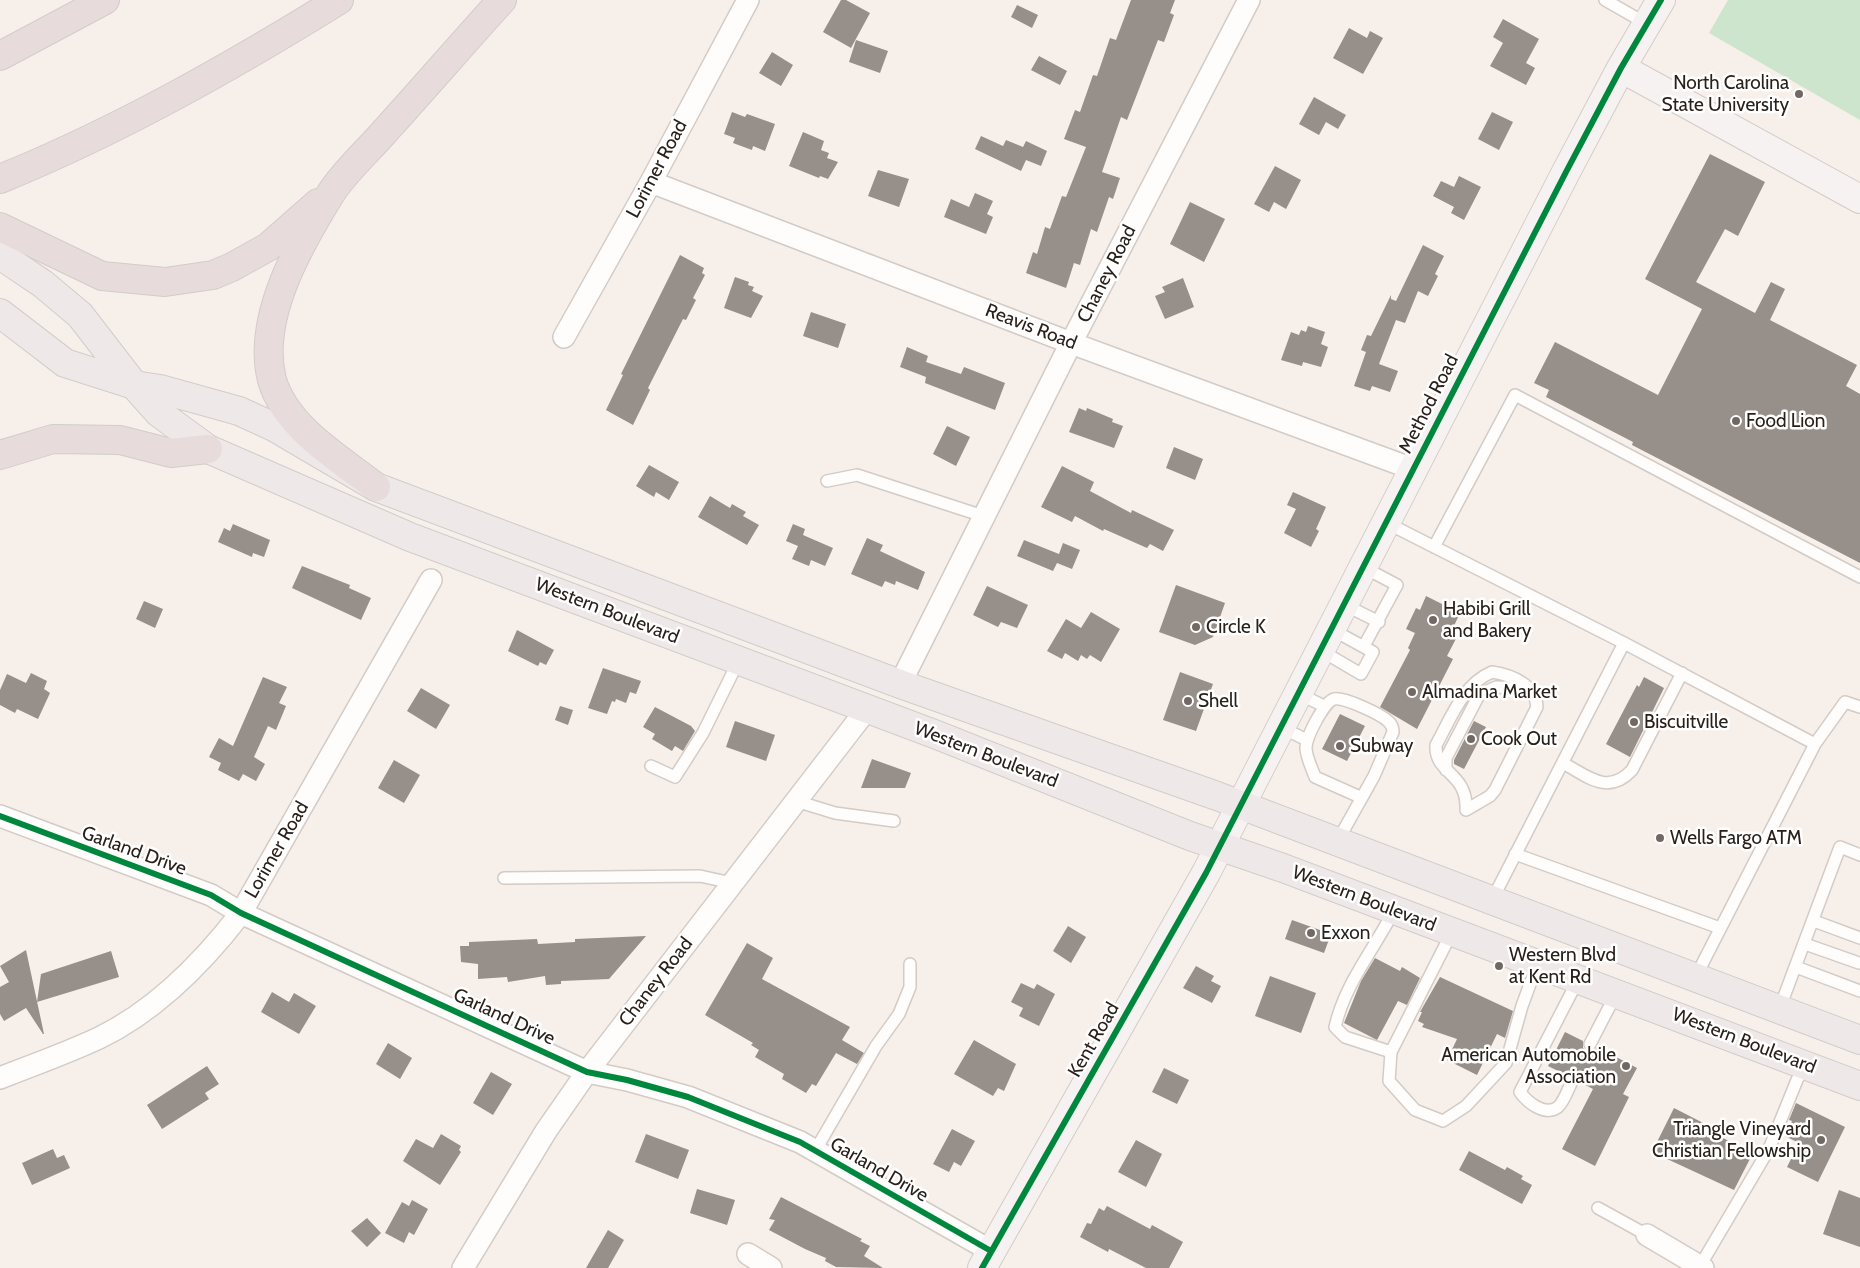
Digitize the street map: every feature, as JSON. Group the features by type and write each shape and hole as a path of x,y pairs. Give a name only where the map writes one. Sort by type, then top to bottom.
{"highway":[{"path":"0,56 104,0"},
{"path":"2,178 80,144 222,70 339,0"},
{"path":"0,227 102,276 165,282 213,275 268,247 332,191 502,0"},
{"path":"332,191 289,268 275,309 269,350 272,380 284,405 310,436 376,487"},
{"path":"0,455 53,439 120,440 171,453 208,449"}],"main road":[{"name":"Western Boulevard","path":"0,255 43,284 80,315 159,414 208,449 410,537 867,709 1229,825 1337,842 1860,1040"},
{"name":"Western Boulevard","path":"0,313 66,363 134,385 160,388 239,411 274,427 376,487 900,684 1229,825 1394,910 1860,1086"}],"street":[{"name":"Lorimer Road","path":"564,338 651,182 748,0"},
{"name":"Chaney Road","path":"900,684 1071,343 1249,0"},
{"name":"Method Road","path":"1229,825 1621,68 1661,0"},
{"path":"1621,68 1860,199"},
{"name":"Reavis Road","path":"651,182 1071,343 1413,469"},
{"name":"Lorimer Road","path":"0,1078 101,1037 153,1003 195,967 241,913 431,580"},
{"name":"Chaney Road","path":"463,1268 546,1131 587,1072 867,709"},
{"name":"Garland Drive","path":"0,816 212,895 241,913 587,1072 627,1080 688,1097 800,1142 986,1259"},
{"name":"Kent Road","path":"986,1259 1206,872 1229,825"},
{"path":"1647,1235 1701,1267"},
{"path":"748,1254 771,1268"}],"lane":[{"path":"1605,0 1647,24"},
{"path":"1434,547 1515,395 1860,577"},
{"path":"827,481 857,475 983,516"},
{"path":"1385,522 1624,643 1815,744"},
{"path":"1362,566 1397,584 1379,622 1364,646"},
{"path":"1343,604 1379,622"},
{"path":"1325,639 1364,646 1373,652 1361,674 1325,639"},
{"path":"1491,901 1624,643"},
{"path":"651,766 675,777 703,732 739,660"},
{"path":"1492,672 1505,674 1531,688 1537,698 1535,714 1490,796 1466,810 1465,791 1459,781 1446,770 1436,753 1436,745 1463,696 1475,681 1492,672"},
{"path":"1562,762 1605,784 1616,783 1625,777 1632,770 1682,673"},
{"path":"1298,693 1324,706"},
{"path":"1337,842 1360,797 1374,776 1392,738 1392,726 1389,721 1346,699 1329,701 1324,706 1307,740 1306,750 1315,777 1360,797"},
{"path":"1695,978 1815,744 1845,702 1860,707"},
{"path":"1280,727 1307,740"},
{"path":"796,801 835,813 894,821"},
{"path":"1780,1010 1840,847 1860,855"},
{"path":"1515,854 1720,928"},
{"path":"504,878 690,876 732,883"},
{"path":"1391,1052 1345,1037 1335,1027 1339,1010 1363,960 1382,933 1394,910"},
{"path":"1814,921 1860,938"},
{"path":"1452,932 1391,1052 1389,1081 1415,1110 1443,1121 1466,1106 1506,1063 1522,1006 1538,965"},
{"path":"1805,944 1859,963"},
{"path":"815,1151 876,1046 899,1014 910,988 910,964"},
{"path":"1796,967 1860,991"},
{"path":"1573,1079 1559,1107 1550,1110 1539,1108 1525,1099 1520,1092 1578,980"},
{"path":"1590,1044 1616,994"},
{"path":"1701,1267 1769,1149 1805,1065"},
{"path":"1598,1208 1647,1235"}],"green space":[{"path":"1728,0 1860,0 1860,120 1709,33"}],"building":[{"path":"841,0 846,0 870,13 851,48 823,32"},
{"path":"1131,0 1175,0 1170,13 1174,15 1164,42 1158,40 1127,120 1121,117 1102,172 1120,178 1113,199 1109,197 1097,232 1091,229 1080,265 1074,263 1066,288 1026,273 1033,252 1037,254 1045,227 1050,229 1062,196 1066,197 1086,147 1064,139 1075,110 1080,112 1093,75 1097,76 1110,38 1116,40"},
{"path":"1017,5 1038,15 1032,28 1011,17"},
{"path":"1503,19 1539,39 1526,63 1535,68 1526,85 1490,66 1503,43 1493,37"},
{"path":"1349,28 1367,38 1370,31 1383,38 1363,74 1333,58"},
{"path":"856,40 888,51 880,73 849,62"},
{"path":"772,52 793,65 781,86 759,73"},
{"path":"1039,56 1067,71 1060,85 1031,70"},
{"path":"1314,97 1346,115 1338,129 1326,122 1319,135 1299,124"},
{"path":"732,112 745,117 747,114 775,124 765,151 753,146 752,150 733,143 735,138 724,134"},
{"path":"1492,112 1513,122 1499,150 1478,139"},
{"path":"803,132 824,141 821,150 829,153 827,158 838,162 828,179 820,176 819,178 789,166"},
{"path":"981,136 1003,146 1006,140 1023,147 1026,141 1047,151 1041,166 1026,160 1021,171 975,149"},
{"path":"1710,154 1765,182 1738,236 1725,229 1696,282 1755,313 1771,282 1785,289 1770,320 1857,365 1846,386 1860,394 1860,563 1632,445 1633,442 1546,397 1549,390 1534,383 1555,342 1658,395 1702,309 1645,279"},
{"path":"1275,166 1301,180 1286,209 1274,202 1269,212 1254,204"},
{"path":"878,170 909,179 899,207 868,196"},
{"path":"1459,176 1481,187 1464,220 1451,213 1454,207 1433,196 1441,181 1454,187"},
{"path":"975,193 993,201 987,214 993,217 986,234 944,217 951,199 969,207"},
{"path":"1190,202 1225,219 1204,262 1170,244"},
{"path":"1423,245 1444,256 1435,274 1438,276 1428,296 1418,291 1405,323 1396,320 1379,364 1398,371 1390,392 1372,386 1370,391 1354,386 1366,352 1361,350 1367,335 1371,336 1391,295 1391,299 1396,301"},
{"path":"680,255 704,268 702,273 705,275 693,298 696,300 686,320 683,319 648,388 650,390 633,425 606,410 623,375 621,374"},
{"path":"735,277 749,282 748,285 754,287 752,291 763,296 751,318 724,308"},
{"path":"1183,278 1194,307 1165,319 1155,296 1165,292 1162,287"},
{"path":"811,312 846,324 838,348 803,336"},
{"path":"1308,326 1325,332 1321,344 1328,347 1321,367 1303,362 1302,366 1281,360 1291,332 1299,335 1301,330 1306,332"},
{"path":"907,347 928,356 926,362 961,374 964,367 1005,383 995,410 925,383 926,377 900,367"},
{"path":"1079,408 1086,411 1087,408 1113,419 1112,422 1123,426 1114,448 1069,432"},
{"path":"947,426 970,437 956,466 933,454"},
{"path":"1174,447 1203,459 1195,480 1166,468"},
{"path":"649,465 679,482 669,500 656,492 654,497 636,486"},
{"path":"1062,466 1094,482 1090,491 1131,513 1132,510 1174,530 1163,551 1150,544 1147,548 1104,529 1103,531 1075,516 1072,522 1041,507"},
{"path":"1293,492 1326,507 1316,529 1319,531 1311,547 1284,533 1296,509 1287,505"},
{"path":"710,496 730,508 732,504 746,512 743,516 759,525 747,545 698,517"},
{"path":"233,524 270,540 264,557 253,553 252,557 218,542 224,528 230,531"},
{"path":"793,524 805,529 803,535 833,548 825,566 811,560 809,566 792,559 798,546 786,541"},
{"path":"867,538 883,545 880,551 925,572 918,590 896,581 895,585 885,581 882,587 851,574"},
{"path":"1024,540 1059,554 1063,543 1080,550 1072,569 1057,563 1053,571 1017,556"},
{"path":"302,566 350,585 349,588 371,598 361,620 292,588"},
{"path":"1176,585 1225,603 1213,637 1195,645 1159,632"},
{"path":"987,586 1028,605 1017,628 1001,622 998,627 973,615"},
{"path":"1426,596 1460,613 1453,628 1460,631 1447,656 1453,659 1417,729 1380,707 1410,650 1408,648 1415,633 1406,629 1416,608 1420,610"},
{"path":"144,601 163,609 155,628 136,619"},
{"path":"1091,612 1120,629 1101,662 1090,655 1087,659 1081,655 1078,661 1065,653 1062,659 1047,651 1066,619 1081,628"},
{"path":"517,630 554,650 546,665 540,662 538,666 508,651"},
{"path":"603,668 641,681 636,694 630,692 626,703 616,699 615,702 612,701 607,714 588,708"},
{"path":"1180,672 1213,684 1196,731 1163,720"},
{"path":"31,673 47,681 44,689 50,693 38,719 17,709 15,713 0,705 0,690 7,674 26,683"},
{"path":"263,677 287,687 279,703 286,706 276,730 268,726 254,757 265,764 256,781 243,774 239,781 218,770 221,763 209,757 219,738 233,746"},
{"name":"Biscuitville","path":"1644,677 1664,688 1630,757 1606,744 1637,685 1639,687"},
{"path":"421,688 450,705 436,729 407,711"},
{"path":"560,706 573,710 568,725 555,720"},
{"path":"655,707 691,726 695,731 683,751 675,746 672,751 652,739 655,734 643,727"},
{"path":"1340,714 1365,726 1347,761 1322,749"},
{"path":"735,721 775,735 766,761 726,747"},
{"path":"1474,721 1486,727 1464,769 1454,764 1454,760"},
{"path":"872,759 911,773 905,788 861,788"},
{"path":"394,760 420,775 404,803 378,788"},
{"path":"1292,920 1331,934 1324,953 1285,939"},
{"path":"1068,926 1086,937 1071,963 1053,951"},
{"path":"646,936 609,979 561,981 561,984 546,985 545,976 508,982 507,977 478,979 478,964 461,962 460,946 469,946 469,942 537,939 538,944 575,942 575,939"},
{"path":"747,943 773,958 762,979 850,1027 842,1040 864,1053 857,1064 836,1053 816,1086 812,1084 806,1093 782,1079 784,1074 755,1057 759,1050 751,1045 753,1043 705,1015"},
{"path":"26,950 44,1034 26,1008 4,1021 0,1014 0,987 9,982 0,966"},
{"path":"111,951 119,977 37,1002 41,974"},
{"path":"1375,958 1400,971 1402,967 1420,978 1407,1005 1398,1001 1377,1040 1344,1023 1361,981"},
{"path":"1196,966 1214,976 1211,981 1221,986 1212,1003 1183,988"},
{"path":"1270,976 1316,993 1301,1033 1255,1016"},
{"path":"1440,977 1513,1011 1505,1038 1497,1034 1477,1075 1447,1060 1457,1039 1422,1027 1424,1024 1418,1021 1422,1012 1420,1012"},
{"path":"1021,983 1034,989 1037,984 1055,994 1039,1026 1019,1016 1023,1008 1011,1002"},
{"path":"272,992 289,1002 294,993 316,1006 299,1034 261,1012"},
{"path":"1565,1032 1583,1041 1583,1048 1587,1051 1594,1051 1597,1047 1637,1068 1623,1094 1629,1097 1595,1166 1562,1149 1593,1089 1580,1082 1577,1072 1566,1075 1548,1066"},
{"path":"974,1040 1016,1064 1004,1091 998,1088 993,1096 954,1074"},
{"path":"388,1043 412,1058 400,1079 376,1064"},
{"path":"207,1066 219,1084 205,1093 209,1099 162,1129 147,1105"},
{"path":"1164,1068 1189,1080 1177,1104 1152,1092"},
{"path":"491,1072 512,1084 493,1115 473,1103"},
{"path":"1796,1103 1845,1127 1818,1182 1787,1167 1799,1143 1785,1136 1792,1121 1789,1120"},
{"path":"1674,1108 1711,1127 1709,1131 1753,1153 1734,1190 1652,1152"},
{"path":"952,1129 975,1141 961,1166 954,1162 949,1172 933,1164"},
{"path":"441,1134 461,1146 459,1150 461,1152 440,1185 403,1161 416,1139 433,1148"},
{"path":"646,1134 689,1150 678,1179 635,1162"},
{"path":"1136,1140 1162,1154 1146,1187 1118,1172"},
{"path":"53,1149 57,1158 64,1155 70,1168 32,1185 22,1163"},
{"path":"1469,1151 1505,1170 1507,1167 1523,1176 1521,1179 1532,1185 1522,1204 1459,1170"},
{"path":"697,1189 735,1200 727,1225 690,1213"},
{"path":"1839,1190 1860,1198 1860,1247 1823,1234"},
{"path":"781,1197 862,1239 860,1241 870,1246 864,1256 883,1268 836,1267 825,1261 826,1258 769,1230 775,1220 769,1219"},
{"path":"412,1200 428,1209 414,1235 409,1232 404,1243 385,1233 402,1202 409,1206"},
{"path":"1107,1206 1150,1229 1152,1225 1183,1242 1169,1268 1146,1268 1109,1249 1108,1252 1080,1237 1087,1223 1091,1224 1099,1208 1104,1211"},
{"path":"367,1218 381,1233 367,1247 351,1231"},
{"path":"608,1230 624,1240 608,1268 586,1268"}],"cycle path":[{"path":"982,1268 1206,873 1566,172 1621,68 1661,0"},
{"path":"0,816 211,895 241,913 587,1072 627,1080 688,1097 800,1142 991,1251"}],"place":[{"name":"North Carolina State University","path":"1799,94"},
{"name":"Food Lion","path":"1736,421"},
{"name":"Habibi Grill and Bakery","path":"1433,620"},
{"name":"Circle K","path":"1196,627"},
{"name":"Almadina Market","path":"1412,692"},
{"name":"Shell","path":"1188,701"},
{"name":"Biscuitville","path":"1634,722"},
{"name":"Cook Out","path":"1471,739"},
{"name":"Subway","path":"1340,746"},
{"name":"Wells Fargo ATM","path":"1660,838"},
{"name":"Exxon","path":"1311,933"},
{"name":"Western Blvd at Kent Rd","path":"1499,966"},
{"name":"American Automobile Association","path":"1626,1066"},
{"name":"Triangle Vineyard Christian Fellowship","path":"1821,1140"}]}
